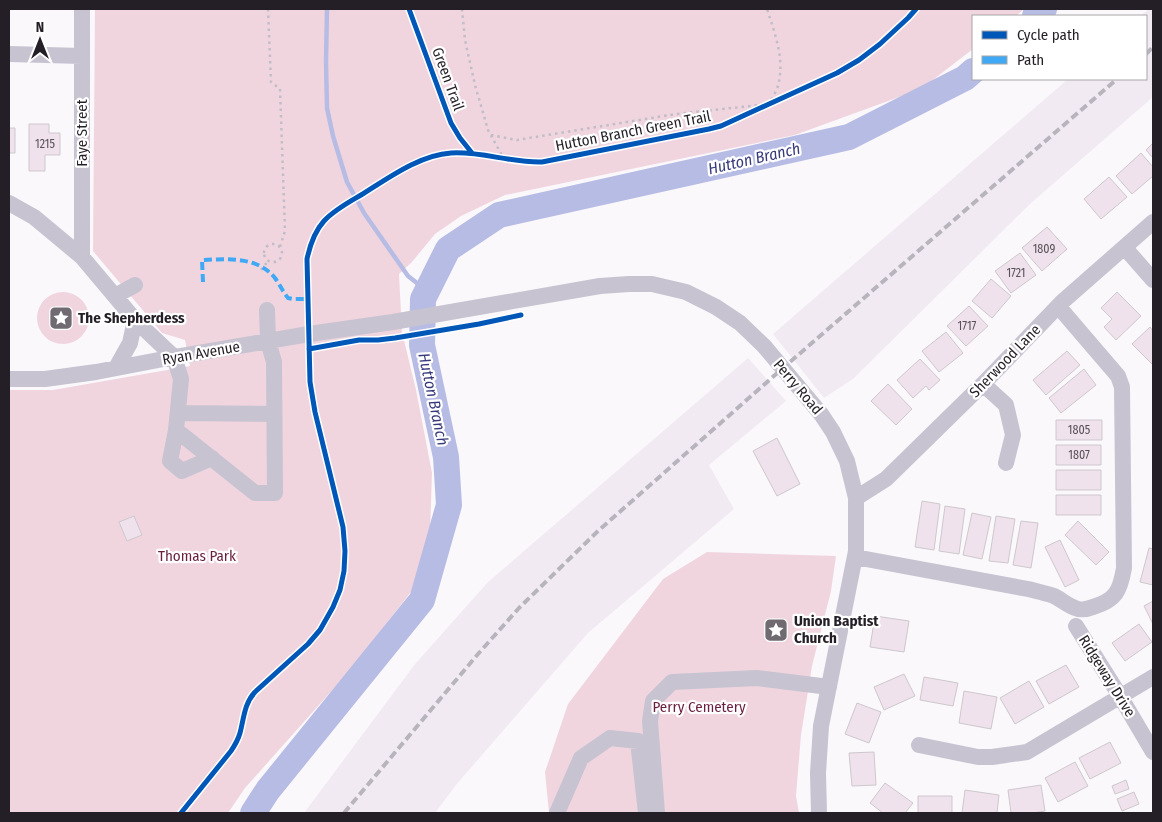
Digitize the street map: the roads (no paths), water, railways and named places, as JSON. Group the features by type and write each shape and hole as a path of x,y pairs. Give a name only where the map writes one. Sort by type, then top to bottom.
{"street":[{"name":"Faye Street","path":"82,9 82,257"},
{"path":"9,54 82,56"},
{"path":"9,203 34,217 82,257 135,320 174,357 181,379 176,430 170,461 182,471 212,458"},
{"name":"Sherwood Lane","path":"856,498 886,479 983,384 1058,306 1153,222"},
{"path":"1125,248 1153,280"},
{"name":"Perry Road","path":"393,322 600,286 652,284 686,292 716,307 740,323 764,346 821,414 833,432 847,461 856,498 856,551 821,726 818,773 819,813"},
{"path":"115,296 135,285"},
{"path":"855,557 1028,589 1054,596 1080,610 1103,604 1115,596 1121,584 1124,568 1122,387 1118,376 1058,306"},
{"path":"176,430 255,492 274,494 274,362 268,341 267,310"},
{"path":"116,368 130,343 135,320"},
{"name":"Ryan Avenue","path":"9,380 54,378 96,372 268,341 393,322"},
{"path":"983,384 1006,405 1013,435 1006,463"},
{"path":"178,413 274,414"},
{"name":"Ridgeway Drive","path":"1076,626 1153,752"},
{"path":"919,745 978,757 1027,752 1153,677"},
{"path":"657,813 650,721 653,701 672,682 757,678 829,687"},
{"path":"557,813 581,758 610,738 638,741 646,813"}],"waterway":[{"path":"327,9 327,108 333,136 347,182 364,213 408,276 427,291"},
{"name":"Hutton Branch","path":"1036,15 1044,9"},
{"name":"Hutton Branch","path":"253,813 268,790 422,600 449,505 446,457 422,345 423,299 448,249 499,215 849,137 965,78 972,72"}],"railway":[{"path":"1147,53 1153,47"},
{"path":"344,813 519,608 598,531 1116,80"}],"place":[{"name":"The Shepherdess","path":"61,318"},
{"name":"Union Baptist Church","path":"776,630"}],"park label":[{"name":"Thomas Park","path":"197,556"},
{"name":"Perry Cemetery","path":"699,707"}]}
